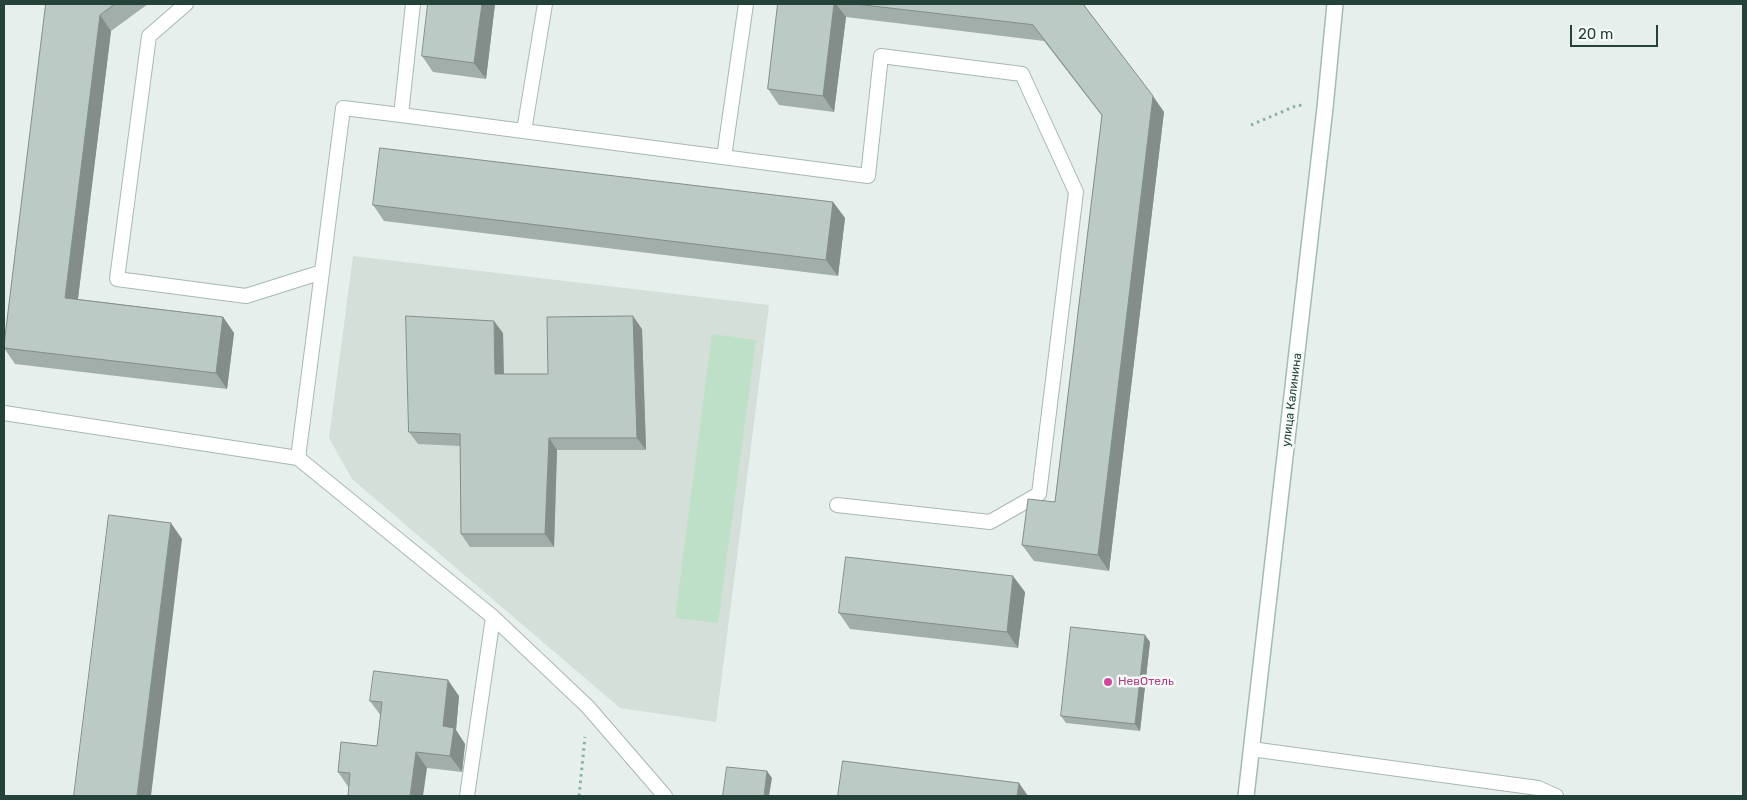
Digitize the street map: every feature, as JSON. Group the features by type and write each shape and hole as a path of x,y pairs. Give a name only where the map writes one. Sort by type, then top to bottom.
{"main road":[{"name":"улица Калинина","path":"1246,796 1325,108 1335,4"}],"lane":[{"path":"186,4 149,36 117,279 246,296 322,272"},
{"path":"401,114 413,4"},
{"path":"524,131 545,4"},
{"path":"724,157 746,4"},
{"path":"298,458 343,108 868,176 881,56 1022,74 1076,192 1039,494 990,522 836,504"},
{"path":"4,413 298,458 493,617 588,707 666,796"},
{"path":"467,796 493,617"},
{"path":"1251,749 1538,788 1556,796"}],"path":[{"path":"1251,125 1298,105 1325,108"},
{"path":"579,796 588,707"}],"shaded area":[{"path":"353,256 769,305 716,722 620,708 352,479 329,438"}],"green space":[{"path":"712,334 756,340 718,623 675,618"}],"building":[{"path":"46,4 115,4 100,15 65,298 223,317 216,373 4,348"},
{"path":"428,4 482,4 474,63 422,56"},
{"path":"778,4 834,4 823,96 768,89"},
{"path":"856,4 1083,4 1153,96 1098,555 1022,545 1028,499 1055,502 1102,115 1033,25"},
{"path":"380,148 833,202 826,260 373,205"},
{"path":"406,316 494,321 495,374 548,374 547,317 633,316 637,438 549,438 545,534 461,534 460,434 409,432"},
{"path":"109,515 171,523 137,796 74,796"},
{"path":"846,557 1013,576 1007,632 839,613"},
{"name":"НевОтель","path":"1071,627 1145,635 1135,724 1061,716"},
{"path":"374,671 448,680 443,726 454,728 450,756 416,752 410,796 348,796 350,773 338,772 341,742 377,746 382,702 370,701"},
{"path":"843,761 1019,783 1017,796 838,796"},
{"path":"727,767 767,771 764,796 723,796"}],"place":[{"name":"НевОтель","path":"1108,682"}]}
